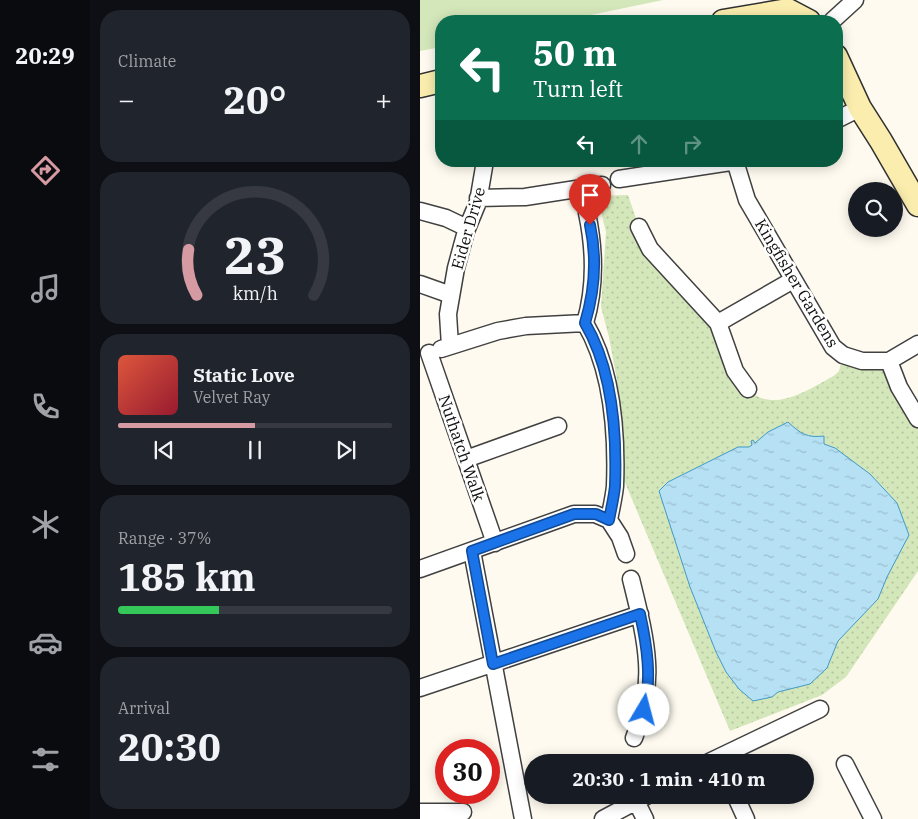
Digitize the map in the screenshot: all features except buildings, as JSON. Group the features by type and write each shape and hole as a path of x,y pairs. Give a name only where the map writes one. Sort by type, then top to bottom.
{"main road":[{"path":"744,15 775,6 798,15"},
{"path":"843,71 860,108 915,191"},
{"path":"420,86 435,82"}],"street":[{"path":"839,15 855,0"},
{"path":"843,116 860,108"},
{"name":"Eider Drive","path":"450,346 448,314 456,268 478,198 484,167"},
{"path":"619,179 702,167"},
{"name":"Kingfisher Gardens","path":"737,167 747,200 833,346 843,355 862,361 889,361"},
{"path":"478,198 530,197 602,185"},
{"path":"420,210 446,218 467,228"},
{"path":"587,213 595,262 591,304 585,323 595,340 603,366 613,424 615,487 609,520"},
{"path":"639,227 650,249 718,322 735,371 748,389"},
{"path":"718,322 793,280"},
{"path":"420,284 451,295"},
{"path":"425,355 498,331 585,323"},
{"path":"918,344 889,361 899,387 918,419"},
{"name":"Nuthatch Walk","path":"425,355 466,459 495,543"},
{"path":"466,459 558,426"},
{"path":"420,569 574,514 596,514 609,520 620,537 626,554"},
{"path":"472,551 522,819"},
{"path":"631,579 648,656 646,700 641,721 634,738"},
{"path":"420,688 640,614"},
{"path":"730,754 820,709"},
{"path":"845,764 873,819"},
{"path":"603,819 631,804"},
{"path":"643,804 645,819"},
{"path":"739,804 746,819"},
{"path":"420,812 463,812"}],"green space":[{"path":"420,0 663,0 591,15 435,15 435,48 420,51"},
{"path":"628,195 639,227 718,323 748,389 768,400 779,400 803,392 835,375 839,371 843,355 889,361 918,419 918,571 846,677 822,695 730,731 623,478 617,380 601,307 606,232 597,196"}],"water":[{"path":"788,422 804,434 824,436 824,444 835,448 870,474 897,503 909,535 878,599 838,641 827,668 810,684 778,692 772,697 753,701 739,689 726,672 716,652 690,587 659,491 668,482 738,447 749,447 752,445 751,441 753,440 755,443 768,432"}],"route":[{"path":"590,225 595,262 591,304 585,323 595,340 610,397 615,487 609,520 596,514 574,514 472,551 493,664 640,614 648,656 648,678 644,710"}]}
